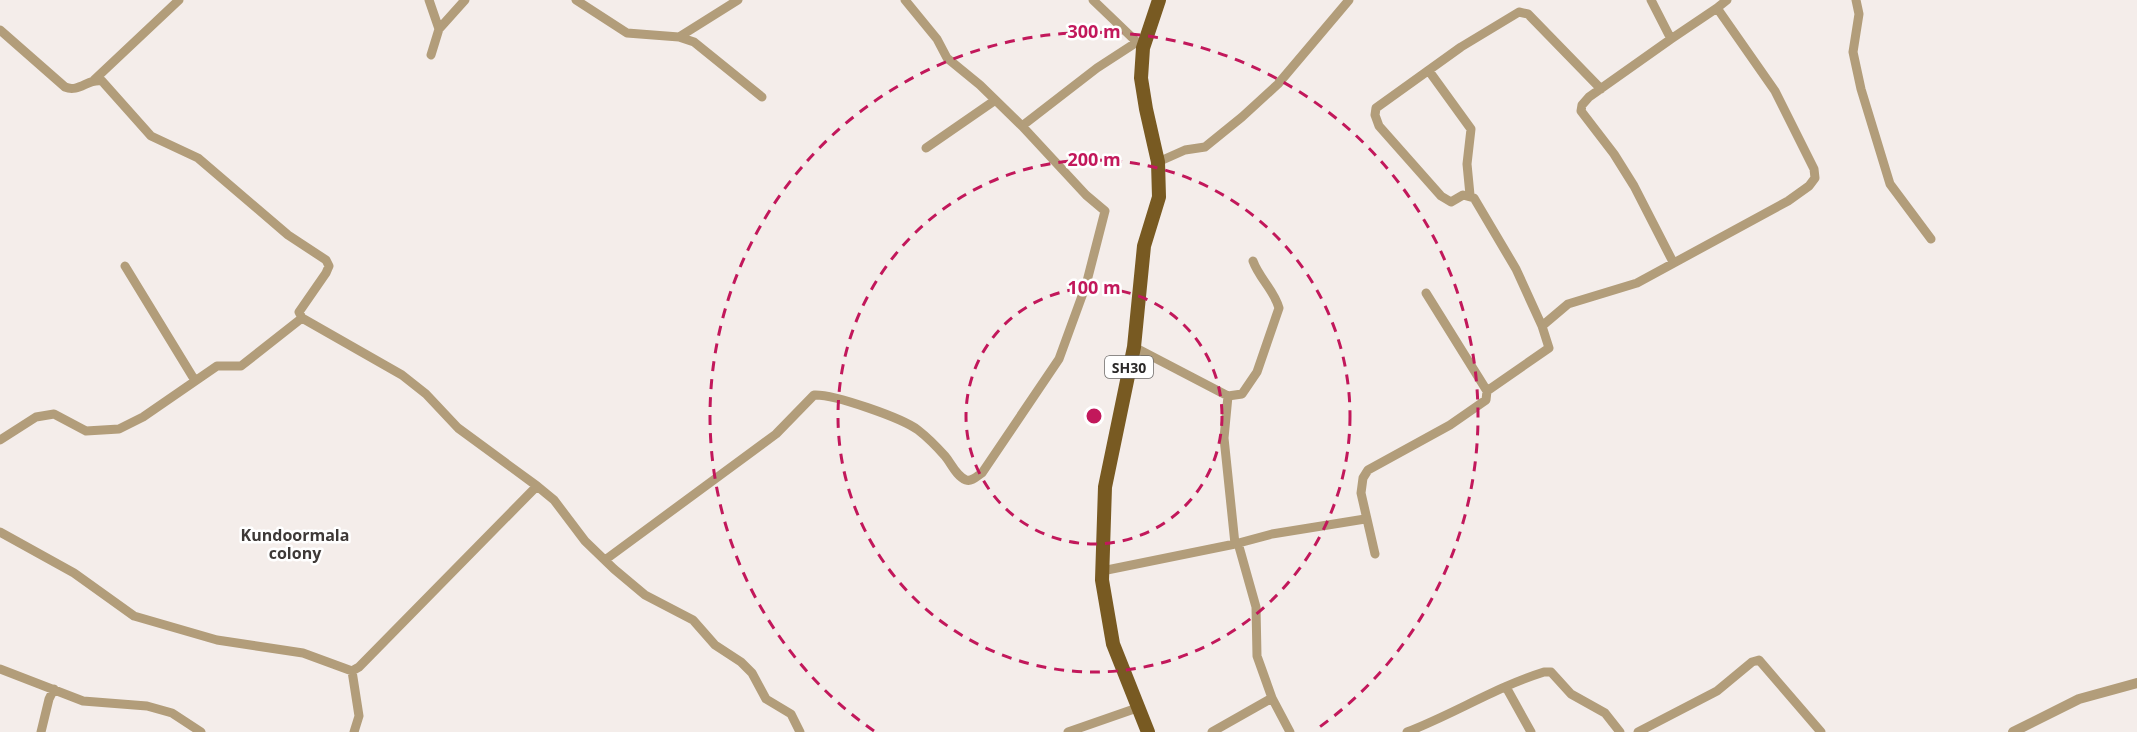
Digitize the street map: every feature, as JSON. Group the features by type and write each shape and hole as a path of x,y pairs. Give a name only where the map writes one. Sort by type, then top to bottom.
{"main road":[{"name":"SH30","path":"1148,732 1113,644 1102,571 1105,488 1134,347 1144,246 1159,197 1158,162 1143,93 1140,45 1159,0"}],"street":[{"path":"0,30 65,87 77,88 94,80 179,0"},
{"path":"429,0 439,29"},
{"path":"430,55 439,29 465,0"},
{"path":"576,0 627,33 679,38 694,42 762,97"},
{"path":"679,38 738,0"},
{"path":"605,560 776,434 814,395 827,394 845,399 917,429 965,480 972,480 982,473 1059,358 1086,285 1105,214 1103,207 1086,195 980,85 947,58 938,39 905,0"},
{"path":"1022,126 1140,45 1093,0"},
{"path":"1158,162 1185,150 1205,147 1242,117 1278,84 1349,0"},
{"path":"1651,0 1671,39"},
{"path":"1673,262 1634,186 1614,154 1581,111 1582,105 1600,89 1727,0"},
{"path":"1856,0 1858,14 1853,52 1861,89 1890,184 1931,239"},
{"path":"1542,326 1568,304 1637,283 1673,262 1700,251 1788,201 1809,186 1815,178 1814,169 1775,91 1717,8"},
{"path":"1470,195 1463,195 1451,202 1441,195 1392,144 1375,115 1376,108 1461,47 1519,12 1528,14 1600,89"},
{"path":"1429,71 1467,120 1471,129 1467,164 1470,195 1508,253 1542,326 1549,348 1487,391"},
{"path":"94,80 102,81 151,136 198,158 288,235 326,260 329,266 299,312 302,318 402,375 426,394 458,428 554,500 585,541 645,595 693,620 715,645 741,662 752,673 766,699 791,714 800,732"},
{"path":"926,148 994,101"},
{"path":"1134,347 1228,396 1242,394 1257,372 1279,308 1276,298 1257,272 1253,261"},
{"path":"125,266 194,379"},
{"path":"1375,554 1365,519 1361,493 1363,478 1368,470 1466,414 1486,400 1487,391 1426,293"},
{"path":"0,440 36,417 54,414 86,431 119,429 143,417 194,379 217,366 241,366 302,318"},
{"path":"1228,396 1224,438 1237,544 1256,607 1257,656 1272,698 1290,732"},
{"path":"0,532 74,573 134,616 217,640 303,653 352,671 359,667 483,544 537,486"},
{"path":"1102,571 1237,544 1292,530 1332,526 1365,519"},
{"path":"1638,732 1717,691 1752,662 1759,660 1821,732"},
{"path":"0,669 83,700 147,706 172,713 201,732"},
{"path":"352,671 359,716 354,732"},
{"path":"1407,732 1436,722 1537,674 1551,672 1571,694 1605,713 1620,732"},
{"path":"2013,732 2079,699 2137,683"},
{"path":"1506,687 1531,732"},
{"path":"41,732 49,699 54,690"},
{"path":"1212,732 1272,698"},
{"path":"1068,732 1137,708"}],"district":[{"name":"Kundoormala colony","path":"295,544"}]}
